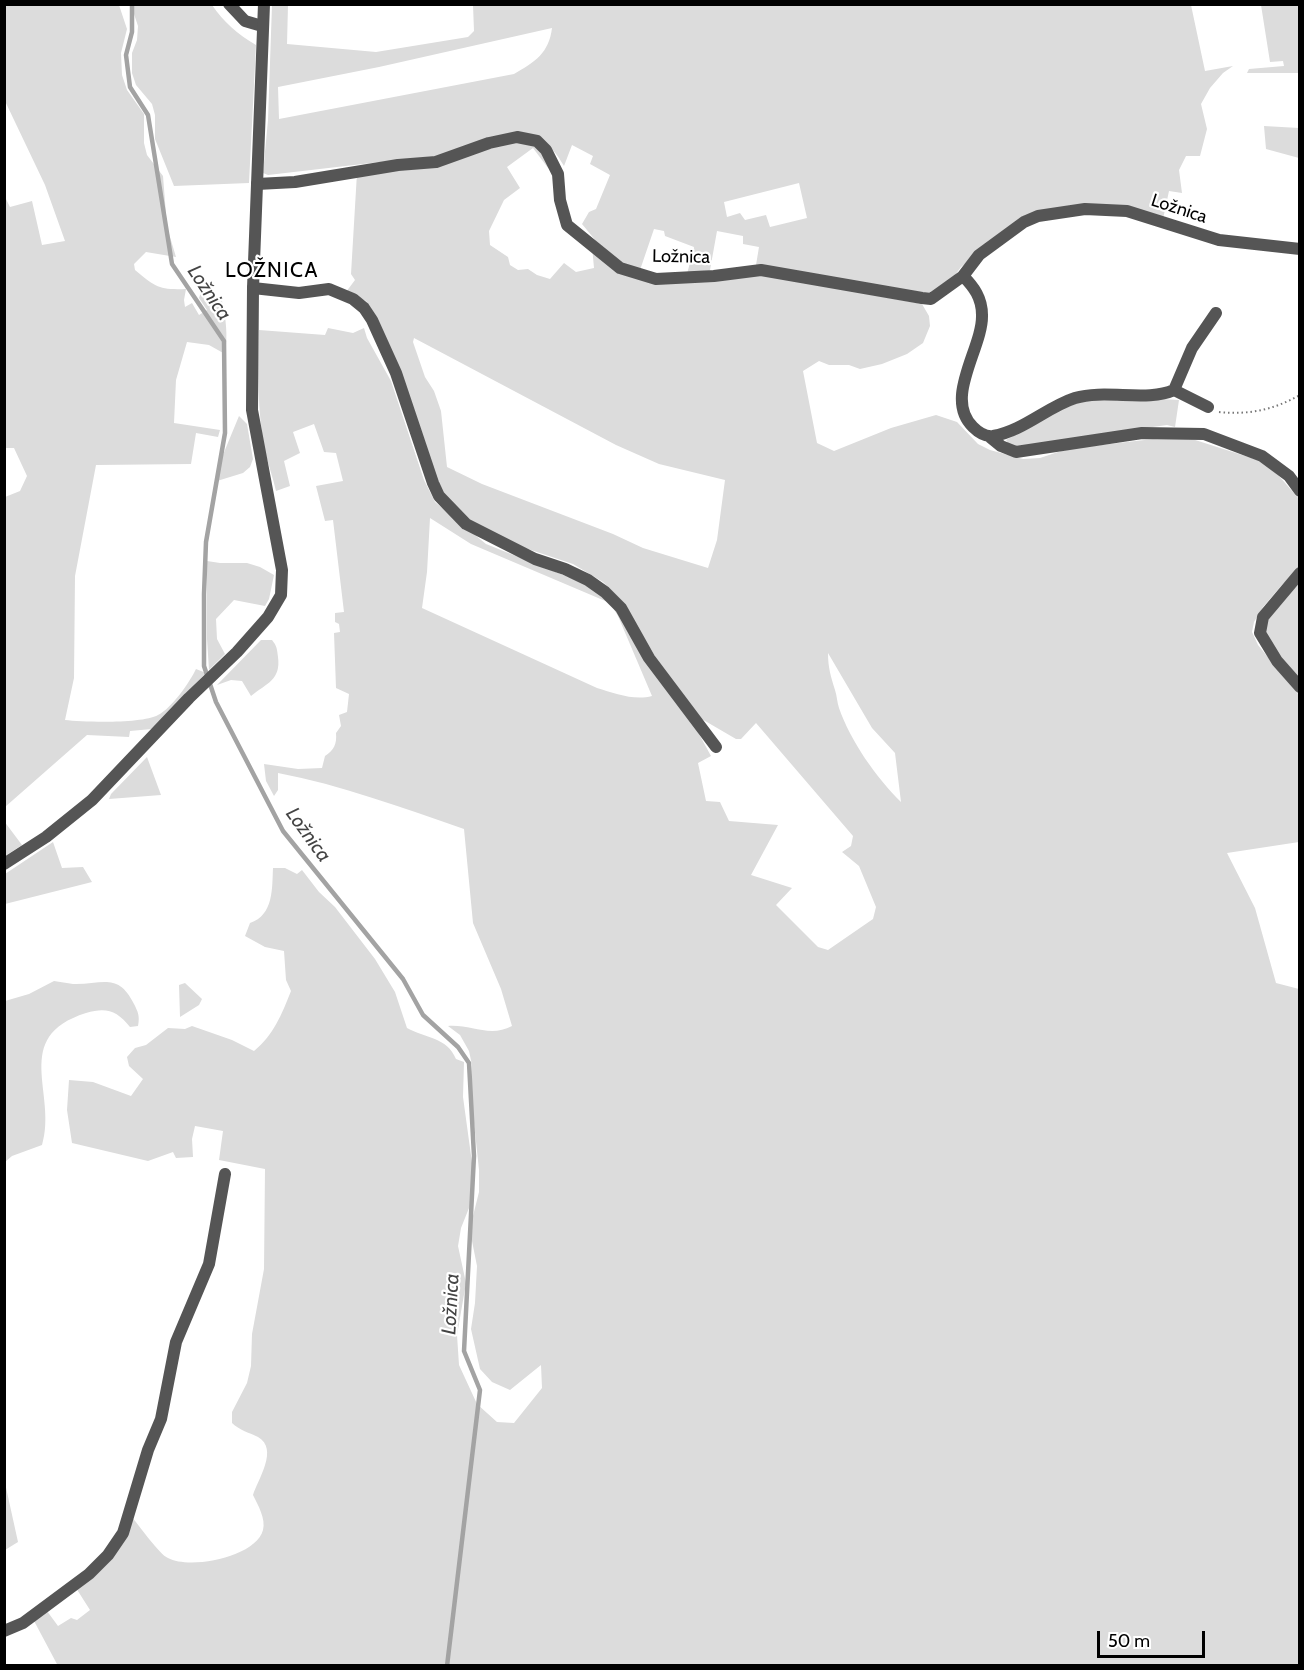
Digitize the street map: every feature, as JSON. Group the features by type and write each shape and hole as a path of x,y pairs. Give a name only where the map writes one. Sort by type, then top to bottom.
{"street":[{"path":"229,4 245,21 262,26"},
{"path":"4,864 46,837 92,800 189,698 237,652 268,617 281,595 282,570 252,410 253,288 264,4"},
{"name":"Ložnica","path":"257,184 295,182 399,165 436,162 489,143 517,137 537,141 546,150 558,174 560,200 567,225 620,268 656,279 714,276 761,270 931,299 963,276 979,255 1024,222 1038,216 1085,209 1127,211 1218,240 1299,249"},
{"path":"963,276 976,289 982,316 962,392 963,406 966,419 981,434 1016,452 1142,433 1204,434 1262,456 1290,476 1299,491"},
{"path":"253,288 299,293 329,289 353,298 364,308 372,320 396,373 439,496 466,524 535,559 588,580 605,592 621,608 649,658 716,747"},
{"path":"1174,390 1192,348 1216,313"},
{"path":"990,437 1008,431 1065,401 1078,397 1155,394 1174,390 1208,407"},
{"path":"1299,573 1263,617 1260,633 1277,661 1299,687"},
{"path":"4,1631 23,1623 89,1574 108,1554 123,1533 148,1450 160,1419 176,1342 209,1264 225,1174"}],"path":[{"path":"1208,407 1219,412 1253,412 1271,408 1299,395"}],"shaded area":[{"path":"5,5 119,5 127,29 121,53 122,75 127,90 144,114 144,143 147,155 163,176 167,227 176,257 146,252 134,264 135,270 158,286 169,289 186,289 185,307 192,303 199,315 207,310 199,298 201,292 209,291 222,301 226,334 225,354 209,345 187,342 176,380 174,423 220,430 218,437 196,433 191,464 96,465 75,576 74,678 65,720 113,722 150,718 163,712 174,701 196,669 206,673 152,729 130,731 129,737 87,735 5,807 5,497 20,491 27,476 14,448 5,448 4,195 10,207 32,201 42,245 65,241 45,185 5,101"},
{"path":"131,5 212,5 231,27 256,45 249,183 174,186 155,139 155,115 152,104 136,85 132,73 132,53 137,40 138,26"},
{"path":"272,5 288,5 287,44 376,52 468,37 474,31 473,5 1191,5 1205,71 1233,66 1223,73 1210,88 1201,104 1207,129 1200,156 1186,156 1179,170 1182,193 1169,191 1163,219 1053,209 986,247 961,267 952,279 928,297 756,265 759,247 743,244 743,236 717,231 710,270 687,274 694,247 665,236 664,231 654,229 640,270 626,267 596,241 582,224 589,212 596,209 610,175 590,164 593,156 572,145 564,166 553,150 538,138 442,158 380,162 268,175 263,173 268,120","holes":["552,28 548,44 540,56 514,74 279,119 278,87","799,183 807,218 770,227 766,215 745,220 740,213 727,217 724,202"]},
{"path":"1261,5 1299,5 1299,73 1247,73 1249,69 1284,66 1283,61 1270,62"},
{"path":"1264,126 1299,128 1299,158 1266,149"},
{"path":"514,140 528,142 546,154 548,168 533,148 507,167 520,188 504,200 489,231 490,245 508,257 510,265 518,270 528,269 550,279 564,263 576,272 594,268 592,246 623,275 769,276 922,304 929,316 930,326 923,343 907,354 882,364 860,369 849,365 829,365 819,361 803,371 817,443 834,451 891,428 936,415 957,422 978,444 990,450 1023,459 1040,458 1067,449 1170,437 1192,439 1261,461 1279,476 1300,500 1299,569 1263,607 1254,622 1252,632 1258,645 1299,695 1299,842 1227,853 1255,908 1276,983 1299,989 1299,1665 58,1666 33,1619 47,1611 58,1626 71,1618 77,1620 90,1610 76,1588 131,1516 164,1556 178,1561 206,1562 236,1554 258,1539 263,1530 262,1517 253,1495 265,1464 267,1449 258,1437 232,1423 232,1412 247,1383 251,1366 252,1334 264,1269 265,1169 219,1160 223,1131 195,1126 192,1139 193,1157 176,1158 173,1152 148,1161 72,1143 67,1110 69,1080 93,1082 131,1096 143,1079 129,1066 127,1057 135,1048 146,1045 168,1028 185,1029 192,1026 232,1040 254,1051 267,1039 291,991 286,980 284,951 265,947 245,936 250,923 264,914 268,907 272,892 273,868 285,868 297,874 302,870 319,892 335,907 375,959 395,992 407,1028 441,1042 447,1046 456,1059 464,1062 463,1097 473,1170 471,1203 461,1228 458,1246 466,1283 457,1335 459,1365 477,1404 497,1422 514,1423 542,1388 541,1365 510,1390 492,1382 480,1369 471,1329 477,1266 472,1241 472,1220 479,1192 471,1094 472,1065 469,1051 460,1035 448,1026 496,1031 512,1026 501,989 473,923 464,829 348,790 278,773 278,790 274,796 266,781 264,764 298,769 322,768 325,756 334,746 336,733 341,726 339,715 347,712 349,694 336,688 334,633 340,632 339,624 335,622 335,613 344,612 333,520 325,521 316,486 343,481 336,453 324,452 314,424 293,432 300,453 284,461 290,486 276,491 265,451 259,406 259,330 325,335 328,328 353,333 364,328 367,338 391,381 424,480 435,502 486,544 588,585 617,607 711,756 698,763 706,801 720,802 729,821 778,825 751,875 792,888 776,905 818,947 828,950 873,919 876,907 859,866 842,852 851,846 853,836 756,723 741,739 736,739 700,718 656,661 622,601 603,582 573,564 484,532 443,497 376,316 366,301 346,292 355,280 351,274 357,173","holes":["414,338 616,445 659,464 725,480 717,540 708,568 643,548 613,534 482,484 447,467 441,411 434,391 425,377 413,342","430,518 471,544 610,603 618,616 652,696 631,697 597,688 422,608","828,653 872,728 895,753 901,802 882,782 850,734 838,706"]},
{"path":"1179,400 1175,427 1167,425 1025,447 1010,446 1006,440 1054,413 1082,401"},
{"path":"239,416 247,424 253,459 250,467 243,473 217,481 220,462"},
{"path":"207,561 247,563 274,575 269,599 265,606 234,600 216,619 217,639 225,654 209,670 207,639"},
{"path":"1299,581 1299,681 1269,644 1265,631 1266,623 1275,607"},
{"path":"261,640 272,640 275,644 278,665 272,680 251,696 242,681 231,680 217,685"},
{"path":"147,757 161,795 109,799 111,794"},
{"path":"4,821 22,845 5,856 4,856"},
{"path":"53,842 62,868 83,867 92,882 5,904 5,874"},
{"path":"54,981 73,984 115,983 122,987 134,1004 139,1019 138,1026 130,1027 116,1014 100,1010 86,1013 63,1023 49,1037 43,1052 45,1126 42,1145 12,1156 5,1162 5,1001 29,994"},
{"path":"185,983 202,999 199,1005 180,1017 179,985"},
{"path":"5,1483 18,1542 4,1550"}],"waterway":[{"name":"Ložnica","path":"132,4 132,32 126,55 130,87 148,115 172,264 224,341 225,433 206,542 204,666 216,702 283,831 403,979 423,1015 458,1047 469,1063 474,1156 464,1351 480,1390 447,1666"}],"district":[{"name":"LOŽNICA","path":"272,271"}]}
